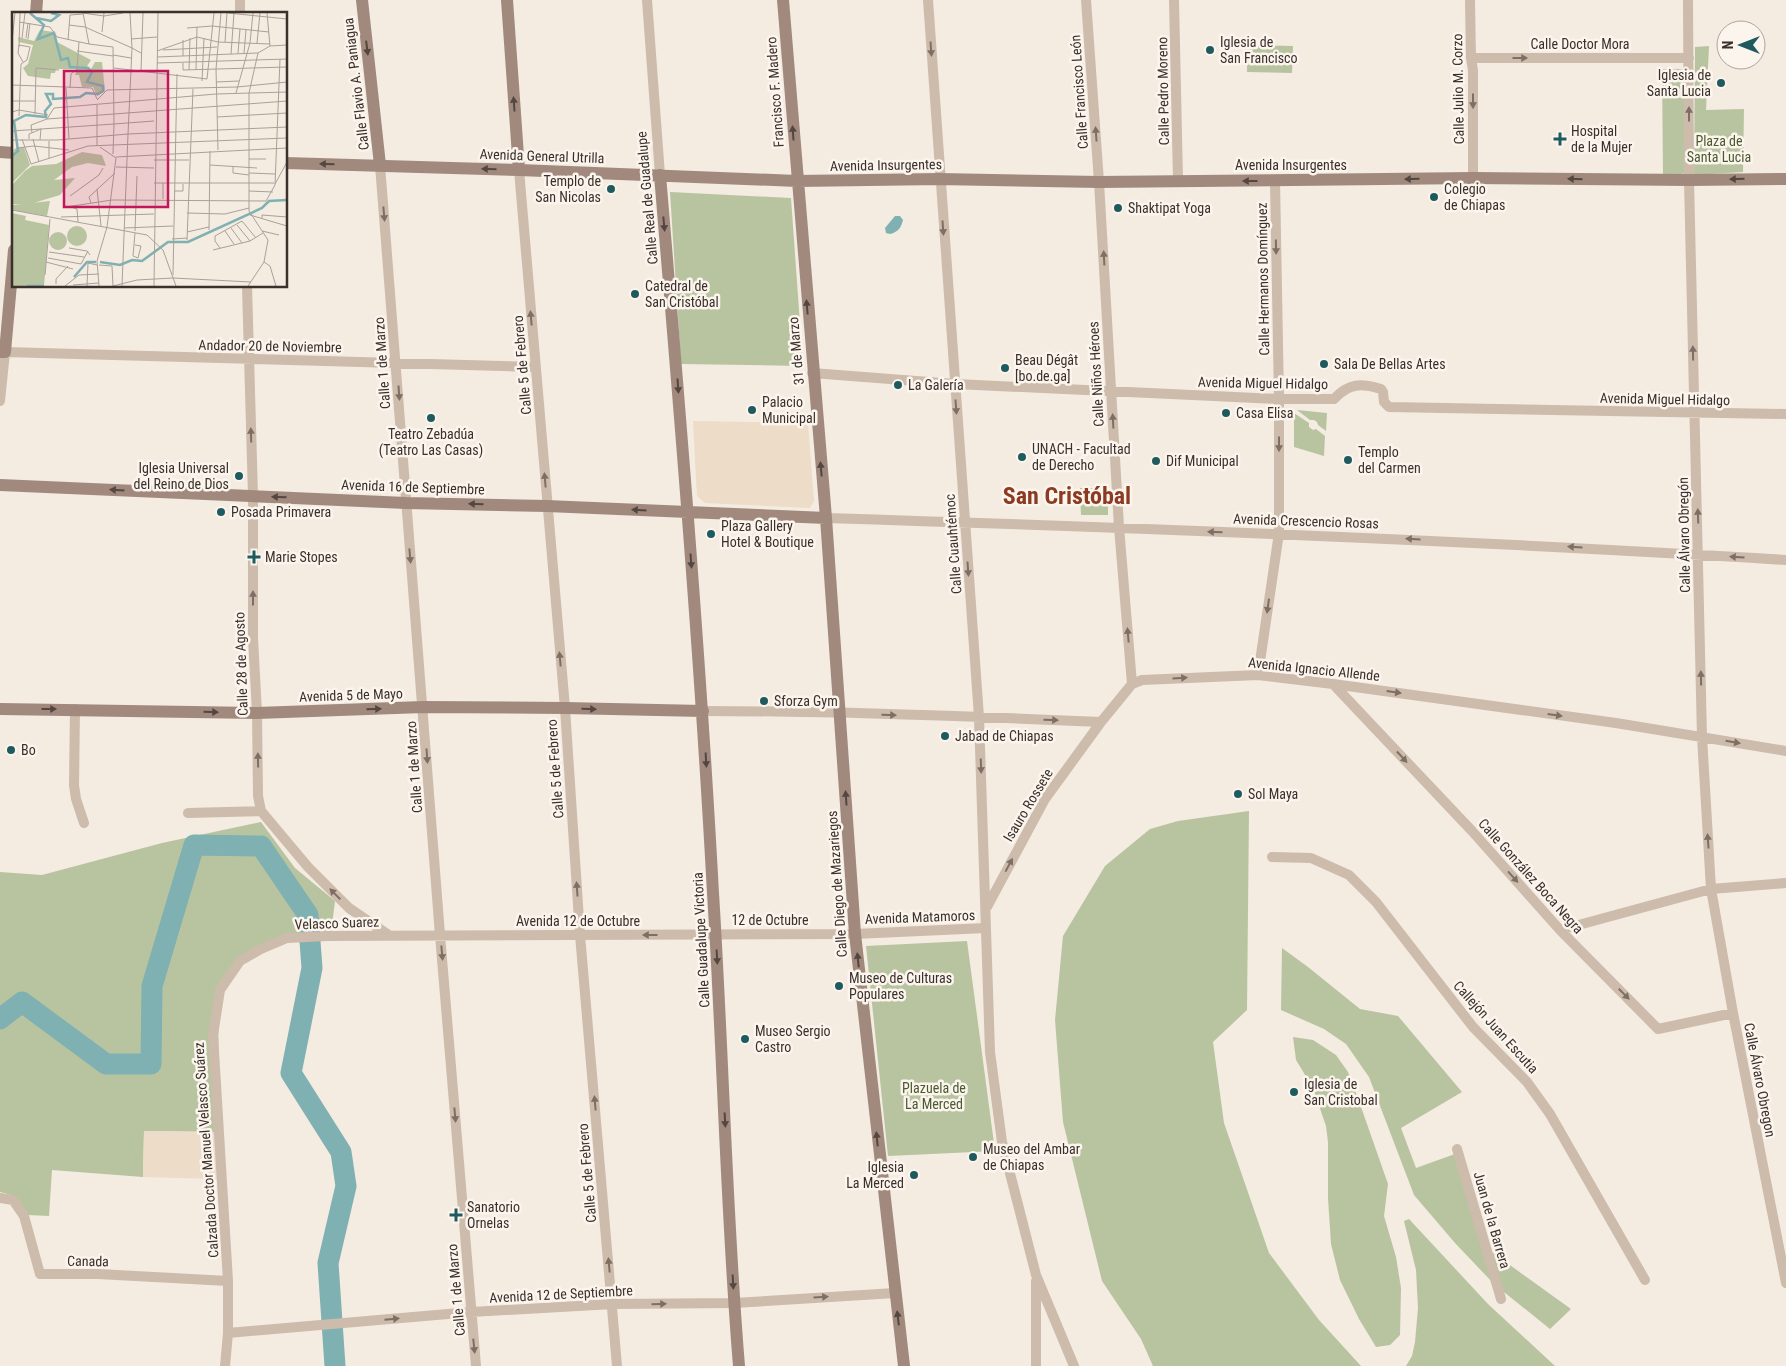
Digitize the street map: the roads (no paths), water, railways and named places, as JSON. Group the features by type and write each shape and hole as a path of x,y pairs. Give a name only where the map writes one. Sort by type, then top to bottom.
{"main road":[{"name":"Calle Flavio A. Paniagua","path":"362,0 380,166"},
{"path":"506,0 519,170"},
{"name":"Francisco F. Madero","path":"783,0 797,181"},
{"name":"Avenida General Utrilla","path":"288,164 519,170 797,181"},
{"name":"Calle Real de Guadalupe","path":"660,175 688,513"},
{"name":"Avenida Insurgentes","path":"797,181 939,179 1099,182 1473,178 1786,179"},
{"name":"31 de Marzo","path":"797,181 812,373 826,518"},
{"path":"2,352 12,267"},
{"name":"Avenida 16 de Septiembre","path":"0,485 826,518"},
{"name":"Calle Guadalupe Victoria","path":"688,513 703,712 734,1303 739,1366"},
{"name":"Calle Diego de Mazariegos","path":"826,518 855,934 904,1366"},
{"name":"Avenida 5 de Mayo","path":"0,709 257,713 424,707 565,708 703,712"}],"street":[{"name":"Calle Real de Guadalupe","path":"647,0 660,175"},
{"name":"Calle Cuauhtémoc","path":"928,0 978,717 990,1052 1002,1142 1036,1275"},
{"name":"Calle Francisco León","path":"1086,0 1099,182"},
{"name":"Calle Pedro Moreno","path":"1174,0 1178,180"},
{"name":"Calle Julio M. Corzo","path":"1470,0 1473,70 1473,178"},
{"name":"Calle Álvaro Obregón","path":"1688,0 1689,180 1702,736 1711,889"},
{"name":"Calle Doctor Mora","path":"1471,58 1689,58"},
{"name":"Calle 1 de Marzo","path":"380,166 424,707 440,935 476,1366"},
{"name":"Calle 5 de Febrero","path":"519,170 565,708 580,935 618,1366"},
{"name":"Calle Hermanos Domínguez","path":"1258,675 1279,533 1279,399 1275,181"},
{"name":"Calle Niños Héroes","path":"1099,182 1118,527 1132,684"},
{"name":"Calle 28 de Agosto","path":"247,288 253,496 253,638 257,713 258,796 262,812"},
{"name":"Andador 20 de Noviembre","path":"2,352 536,367"},
{"path":"0,401 2,352"},
{"name":"Avenida Miguel Hidalgo","path":"812,373 954,384 1279,399 1334,399 1342,390 1354,385 1381,389 1384,402 1389,407 1695,414 1786,414"},
{"name":"Avenida Crescencio Rosas","path":"826,518 1118,527 1192,532 1279,533 1786,560"},
{"name":"Avenida Ignacio Allende","path":"1132,684 1142,680 1258,675 1702,736 1786,751"},
{"path":"703,712 978,717 1101,722 1132,684"},
{"name":"Calle González Boca Negra","path":"1333,684 1472,831 1560,930 1658,1028 1734,1013"},
{"path":"75,709 74,784 76,799 84,823"},
{"name":"Isauro Rossete","path":"986,908 1045,799 1101,722"},
{"path":"188,813 262,812 308,867 350,908 388,934 440,935"},
{"name":"Callejón Juan Escutia","path":"1272,857 1311,858 1349,876 1376,902 1473,1027 1527,1082 1542,1102 1645,1280"},
{"path":"1560,930 1711,889 1786,883"},
{"name":"Calle Álvaro Obregon","path":"1711,889 1785,1278"},
{"name":"Avenida Matamoros","path":"855,934 986,928"},
{"name":"Velasco Suarez","path":"287,938 388,934"},
{"name":"Avenida 12 de Octubre","path":"440,935 716,934"},
{"name":"12 de Octubre","path":"716,934 855,934"},
{"name":"Calzada Doctor Manuel Velasco Suárez","path":"226,1366 228,1281 213,1035 220,990 240,961 262,948 287,938"},
{"name":"Juan de la Barrera","path":"1457,1149 1501,1299"},
{"name":"Canada","path":"0,1198 13,1200 24,1216 40,1274 98,1274 228,1281"},
{"path":"1036,1275 1036,1366"},
{"path":"1036,1275 1074,1366"},
{"name":"Avenida 12 de Septiembre","path":"228,1333 471,1312 613,1304 734,1303 895,1292"}],"water":[{"path":"895,216 900,216 903,220 899,229 890,234 886,233 885,228"}],"waterway":[{"path":"0,1019 22,1002 106,1064 151,1064 152,986 194,845 261,846 308,915 312,968 291,1073 341,1152 346,1186 328,1263 335,1366"}],"place":[{"name":"Iglesia de San Francisco","path":"1210,50"},
{"name":"Iglesia de Santa Lucia","path":"1721,83"},
{"name":"Hospital de la Mujer","path":"1560,139"},
{"name":"Templo de San Nicolas","path":"611,189"},
{"name":"Colegio de Chiapas","path":"1434,197"},
{"name":"Shaktipat Yoga","path":"1118,208"},
{"name":"Catedral de San Cristóbal","path":"635,294"},
{"name":"Sala De Bellas Artes","path":"1324,364"},
{"name":"Beau Dégât [bo.de.ga]","path":"1005,368"},
{"name":"La Galería","path":"898,385"},
{"name":"Palacio Municipal","path":"752,410"},
{"name":"Casa Elisa","path":"1226,413"},
{"name":"Teatro Zebadúa (Teatro Las Casas)","path":"431,418"},
{"name":"UNACH - Facultad de Derecho","path":"1022,457"},
{"name":"Templo del Carmen","path":"1348,460"},
{"name":"Dif Municipal","path":"1156,461"},
{"name":"Iglesia Universal del Reino de Dios","path":"239,476"},
{"name":"Posada Primavera","path":"221,512"},
{"name":"Plaza Gallery Hotel & Boutique","path":"711,534"},
{"name":"Marie Stopes","path":"254,557"},
{"name":"Sforza Gym","path":"764,701"},
{"name":"Jabad de Chiapas","path":"945,736"},
{"name":"Bo","path":"11,750"},
{"name":"Sol Maya","path":"1238,794"},
{"name":"Museo de Culturas Populares","path":"839,986"},
{"name":"Museo Sergio Castro","path":"745,1039"},
{"name":"Iglesia de San Cristobal","path":"1294,1092"},
{"name":"Museo del Ambar de Chiapas","path":"973,1157"},
{"name":"Iglesia La Merced","path":"914,1175"},
{"name":"Sanatorio Ornelas","path":"456,1215"}],"district":[{"name":"San Cristóbal","path":"1067,496"}],"park label":[{"name":"Plaza de Santa Lucia","path":"1719,150"},
{"name":"Plazuela de La Merced","path":"934,1096"}]}
